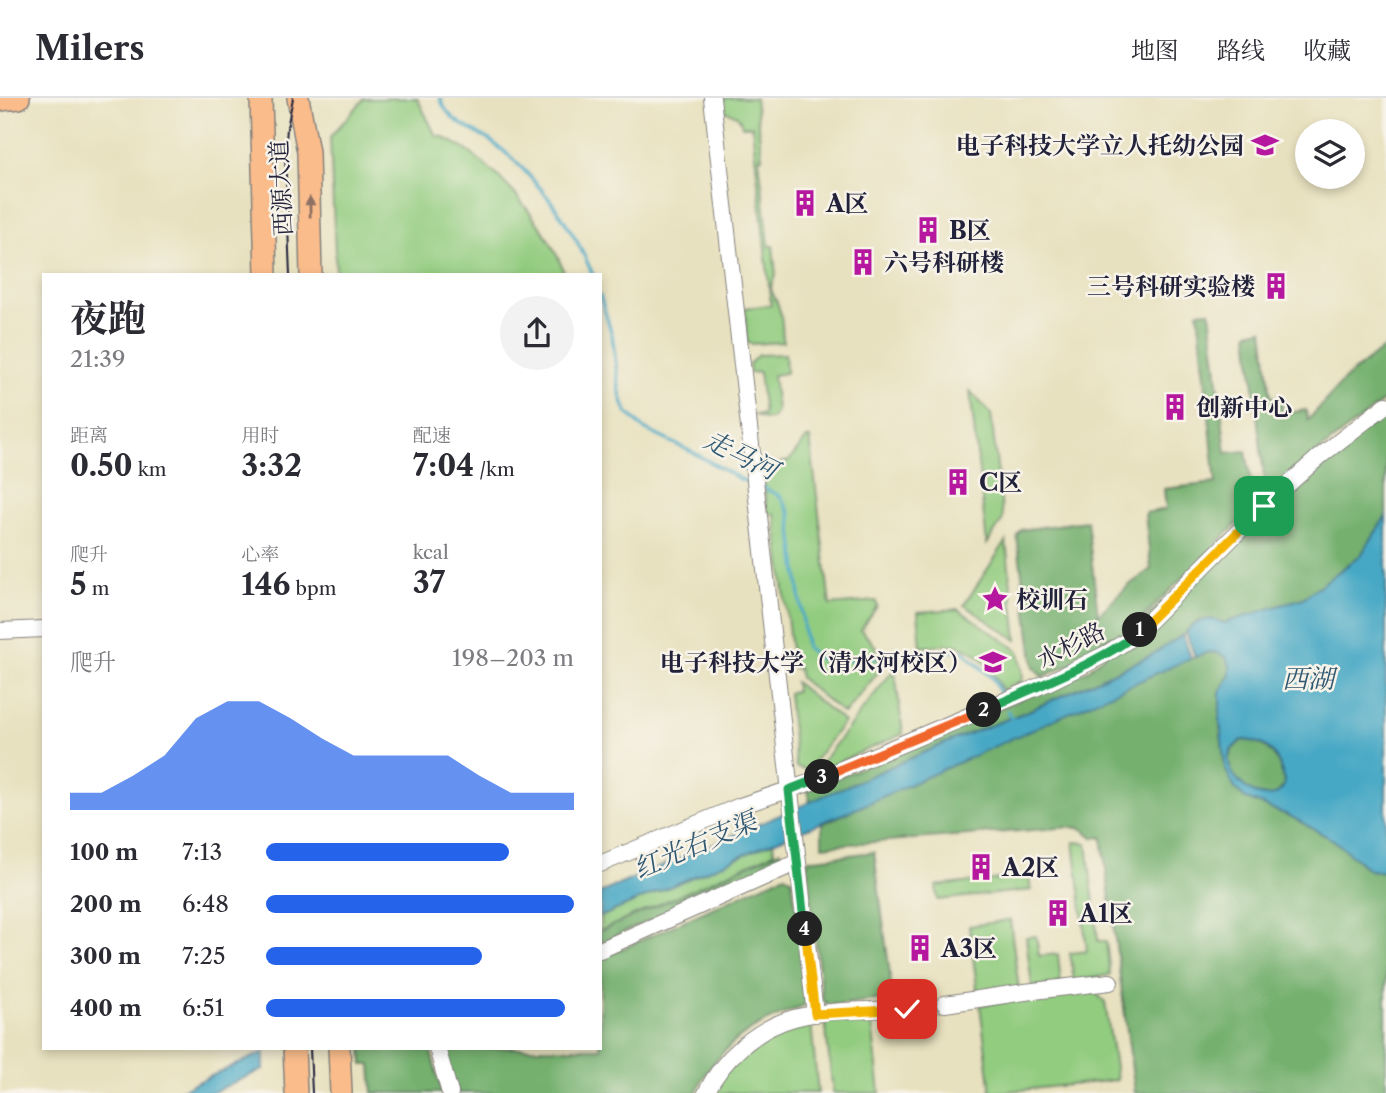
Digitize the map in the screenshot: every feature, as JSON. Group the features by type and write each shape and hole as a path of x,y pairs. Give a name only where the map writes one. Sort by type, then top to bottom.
{"main road":[{"path":"0,100 19,98"},
{"name":"西源大道","path":"261,98 266,273"},
{"name":"西源大道","path":"298,98 308,152 311,273"},
{"path":"295,1050 296,1093"},
{"path":"339,1050 341,1093"}],"street":[{"path":"712,98 815,1014"},
{"name":"水杉路","path":"602,863 740,806 789,790 1047,683 1120,646 1134,636 1264,506 1319,457 1386,405"},
{"path":"0,631 42,629"},
{"path":"602,949 797,862"},
{"path":"945,1004 1110,982"},
{"path":"706,1093 719,1070 731,1056 777,1024 815,1014 907,1009"},
{"path":"438,1050 450,1093"}],"green space":[{"path":"417,98 436,136 459,146 483,163 526,207 549,241 564,273 336,273 330,137 364,99"},
{"path":"727,98 755,98 769,246 773,246 776,276 771,289 780,312 783,342 747,342 745,308 771,305 752,126 742,126 736,115 720,108 720,103"},
{"path":"1210,311 1226,453 1246,451 1255,506 1126,634 1100,651 1042,677 1034,667 1017,536 1021,530 1087,521 1098,615 1128,586 1151,569 1145,513 1166,509 1164,489 1216,483 1198,312"},
{"path":"1263,329 1271,397 1281,396 1283,414 1306,410 1308,420 1348,376 1386,346 1386,399 1277,484 1267,482 1264,476 1248,334"},
{"path":"785,354 786,373 773,375 777,411 773,418 764,419 755,415 764,414 759,372 750,373 749,364 758,355"},
{"path":"970,391 991,414 1003,519 987,544"},
{"path":"1386,413 1386,516 1361,555 1303,598 1223,624 1198,621 1183,635 1150,656 1026,712 955,739 810,803 808,790 1087,671 1287,491"},
{"path":"810,438 830,605 876,601 877,606 861,630 876,647 880,670 844,714 800,678 798,668 793,668 775,514 767,514 762,467 789,461 806,439"},
{"path":"1006,541 1017,640 964,605"},
{"path":"958,609 1019,651 1022,681 1002,690 989,668 971,651 955,645 921,647 918,612"},
{"path":"1209,652 1226,657 1230,666 1230,675 1220,692 1220,723 1225,768 1244,798 1290,816 1335,841 1369,870 1386,872 1386,1093 1135,1093 1102,837 1094,838 1083,829 1072,827 822,846 822,824 1170,666"},
{"path":"892,672 895,672 903,734 813,773"},
{"path":"795,682 844,722 807,770 796,767 788,693 796,691"},
{"path":"1242,740 1260,744 1276,759 1285,784 1276,794 1267,796 1251,791 1232,772 1229,765 1230,755"},
{"path":"773,842 774,853 602,930 602,916"},
{"path":"1074,842 1087,843 1098,941 1106,941 1110,975 1074,981 1070,953 1087,951"},
{"path":"781,850 782,861 602,942 602,930"},
{"path":"874,852 893,998 836,1005 825,1003 822,998 807,860"},
{"path":"785,875 792,879 808,1001 803,1006 753,1029 732,1044 707,1072 696,1093 458,1093 443,1050 602,1050 602,958"},
{"path":"1029,876 1031,890 938,900 936,886"},
{"path":"1010,920 1019,990 978,995 969,926"},
{"path":"1036,936 1039,956 1058,954 1061,983 1032,987 1026,937"},
{"path":"1088,990 1105,1002 1117,1080 991,1093 980,1005"},
{"path":"871,1014 880,1093 833,1093 825,1021"},
{"path":"811,1023 818,1093 711,1093 731,1066 750,1047 779,1031"},
{"path":"362,1050 431,1050 442,1093 373,1093 371,1065 363,1065"}],"water":[{"name":"西湖","path":"1386,516 1386,872 1369,870 1335,841 1290,816 1244,798 1234,787 1225,768 1220,723 1220,692 1230,675 1230,666 1226,657 1218,653 1209,652 1195,657 1186,632 1203,620 1224,623 1303,598 1361,555","holes":["1242,740 1267,747 1280,765 1285,783 1276,794 1259,795 1244,786 1232,772 1229,764 1232,749"]},
{"path":"1183,635 1191,658 853,810 602,916 602,892 955,739 1026,712 1150,656"},
{"path":"264,1052 264,1069 211,1093 174,1093"}],"waterway":[{"name":"走马河","path":"440,98 455,120 503,150 542,190 567,224 592,273"},
{"name":"走马河","path":"602,302 612,335 619,389 627,412 644,429 751,483"},
{"name":"走马河","path":"762,487 780,496 790,513 806,647 823,661 877,658"},
{"name":"走马河","path":"927,651 963,651 993,679 1000,693"},
{"name":"走马河","path":"1008,711 1014,722"}],"tunnel":[{"path":"907,1009 945,1004"}],"tram line":[{"path":"290,273 285,153 293,98"},
{"path":"310,1050 312,1093"}],"place":[{"name":"电子科技大学立人托幼公园","path":"1265,145"},
{"name":"A区","path":"805,203"},
{"name":"B区","path":"928,230"},
{"name":"六号科研楼","path":"863,262"},
{"name":"三号科研实验楼","path":"1276,286"},
{"name":"创新中心","path":"1175,407"},
{"name":"C区","path":"958,482"},
{"name":"校训石","path":"995,599"},
{"name":"电子科技大学（清水河校区）","path":"993,662"},
{"name":"A2区","path":"981,867"},
{"name":"A1区","path":"1058,913"},
{"name":"A3区","path":"920,948"}],"route":[{"path":"907,1009 815,1014 789,790 1047,683 1120,646 1134,636 1264,506"}],"water label":[{"name":"红光右支渠","path":"695,845"}]}
